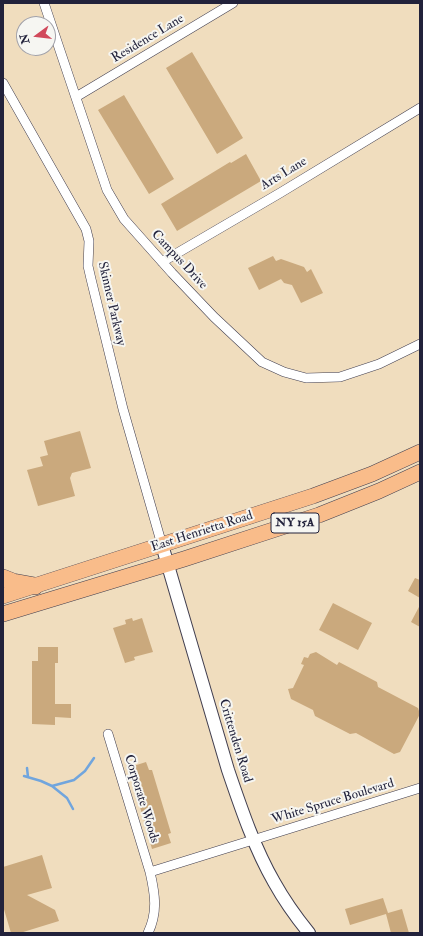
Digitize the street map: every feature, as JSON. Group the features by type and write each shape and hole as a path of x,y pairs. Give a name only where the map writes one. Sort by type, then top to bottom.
{"highway":[{"path":"3,578 13,582 35,586"}],"main road":[{"name":"East Henrietta Road","path":"3,596 313,496 372,474 420,452"},
{"name":"East Henrietta Road","path":"3,614 167,564 319,515 379,491 420,472"}],"street":[{"name":"Campus Drive","path":"44,3 107,190 124,219 214,317 262,362 294,375 317,378 340,377 379,364 420,344"},
{"name":"Residence Lane","path":"76,97 233,3"},
{"name":"Skinner Parkway","path":"3,83 86,229 89,241 88,266 91,279 123,409 162,545"},
{"name":"Arts Lane","path":"162,262 280,193 420,108"},
{"name":"Crittenden Road","path":"162,545 228,770 254,840 274,882 284,899 309,933"},
{"name":"Corporate Woods","path":"108,734 150,872 156,900 153,922 148,933"},
{"name":"White Spruce Boulevard","path":"254,840 420,788"},
{"path":"150,872 254,840"}],"building":[{"path":"192,52 243,138 217,154 166,68"},
{"path":"124,95 174,179 149,194 98,110"},
{"path":"246,154 261,181 177,231 161,204 230,162 231,163"},
{"path":"273,256 276,261 281,259 304,267 307,272 311,269 323,293 301,303 292,285 284,283 281,279 259,290 248,268"},
{"path":"80,431 91,468 72,473 70,478 75,496 38,506 27,470 43,466 40,457 48,455 44,441"},
{"path":"415,578 420,580 420,598 408,591"},
{"path":"333,603 372,623 358,650 319,630"},
{"path":"420,605 420,627 411,622"},
{"path":"132,618 133,621 142,618 153,652 134,657 135,660 125,663 113,628 126,624 125,620"},
{"path":"38,647 58,647 58,663 55,663 55,704 71,704 71,718 55,717 55,725 32,724 32,661 38,661"},
{"path":"316,652 337,665 339,662 377,682 378,687 418,708 420,714 400,752 394,754 356,733 350,734 315,716 313,710 291,699 288,689 293,688 304,665 301,664 304,657 308,658 310,654"},
{"path":"146,762 149,770 152,770 171,833 168,834 171,843 152,849 134,786 127,768"},
{"path":"42,855 52,888 27,895 55,910 59,921 20,933 11,933 3,906 3,867"},
{"path":"383,898 388,913 402,909 409,933 391,933 386,914 350,925 345,909"}],"waterway":[{"path":"24,776 52,786 74,780 85,771 94,758"},
{"path":"27,768 28,777"},
{"path":"52,786 67,798 73,809"}]}
